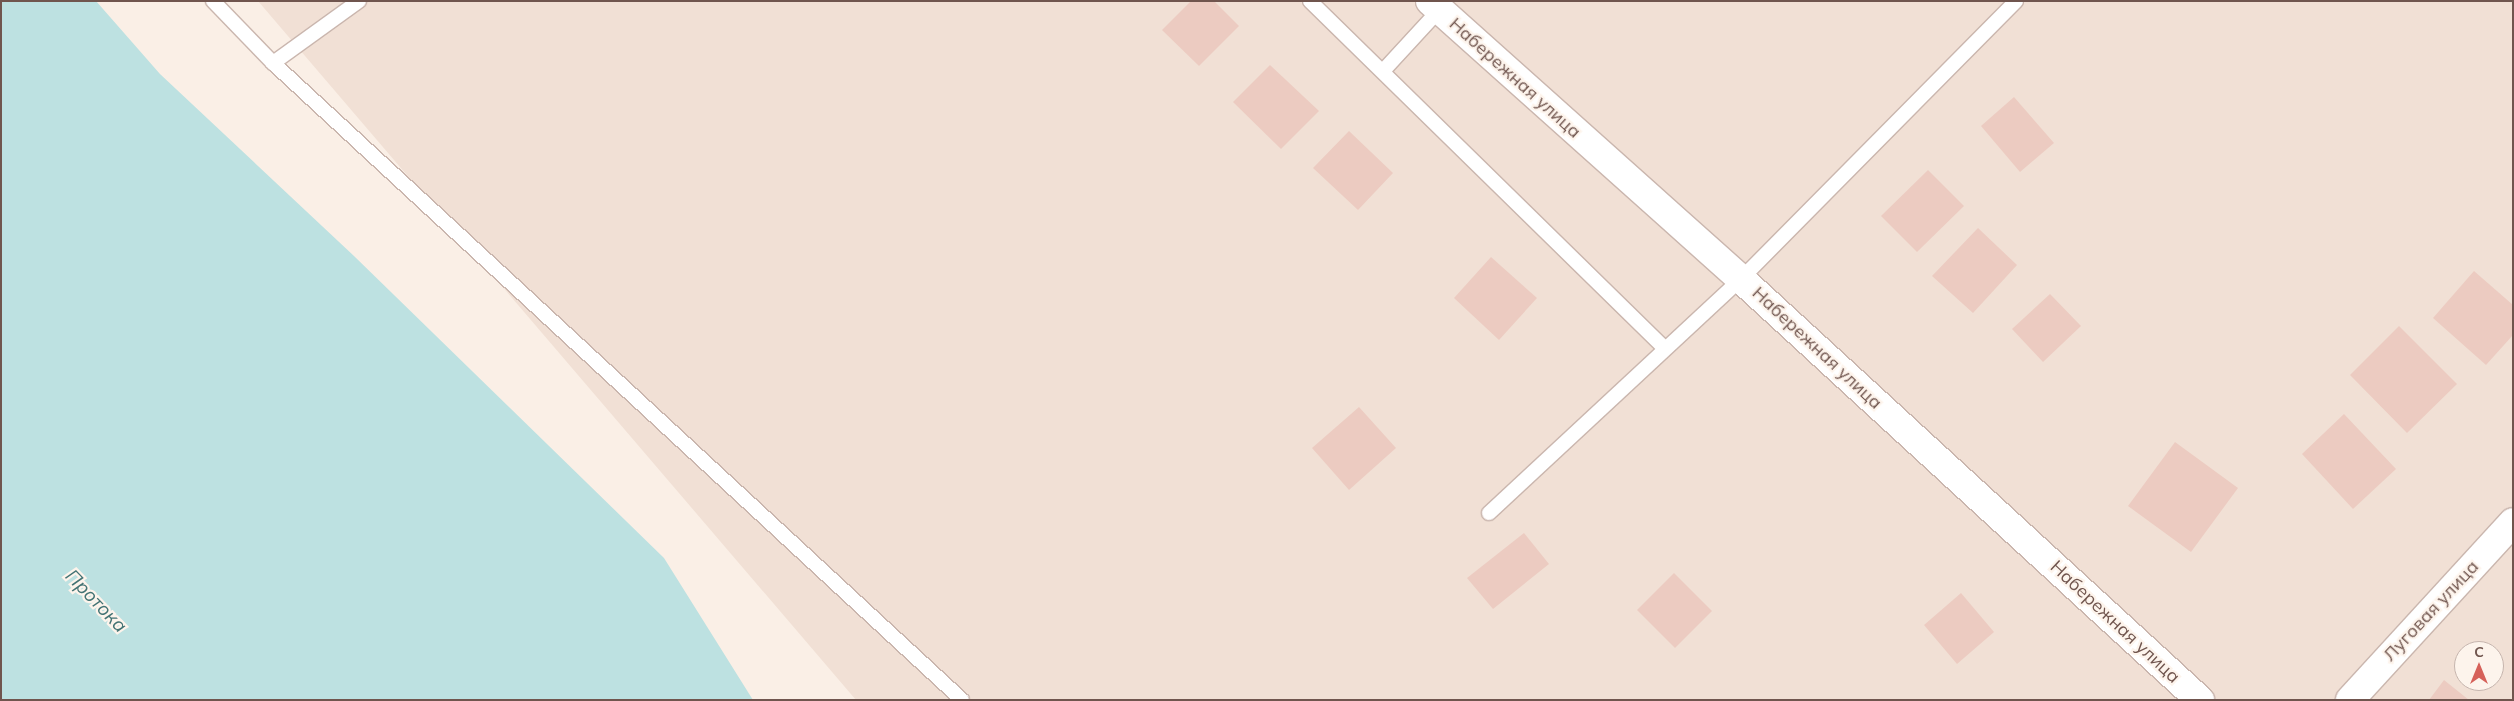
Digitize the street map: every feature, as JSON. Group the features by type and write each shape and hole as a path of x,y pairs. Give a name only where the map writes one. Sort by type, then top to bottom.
{"street":[{"name":"Набережная улица","path":"1435,6 1742,280 2200,700"},
{"name":"Луговая улица","path":"2350,700 2513,522"}],"lane":[{"path":"213,1 273,63 962,700"},
{"path":"273,63 360,1"},
{"path":"1310,1 1383,70 1664,348"},
{"path":"1489,513 1664,348 1742,280 2016,1"},
{"path":"1383,70 1435,6"}],"shaded area":[{"path":"258,1 2513,1 2513,700 856,700"}],"water":[{"name":"Протока","path":"1,1 96,1 160,74 354,256 664,558 753,700 1,700"}],"building":[{"path":"1191,1 1214,1 1239,26 1199,66 1162,30"},
{"path":"1270,65 1319,111 1281,149 1233,102"},
{"path":"2014,97 2054,143 2020,172 1981,126"},
{"path":"1349,131 1393,173 1358,210 1313,168"},
{"path":"1928,170 1964,206 1917,252 1881,216"},
{"path":"1978,228 2017,265 1973,313 1932,276"},
{"path":"1491,257 1537,298 1499,340 1454,298"},
{"path":"2474,271 2513,305 2513,335 2486,365 2433,318"},
{"path":"2050,294 2081,326 2043,362 2012,329"},
{"path":"2399,326 2457,384 2407,433 2350,375"},
{"path":"1359,407 1396,448 1349,490 1312,448"},
{"path":"2344,414 2396,469 2353,509 2302,454"},
{"path":"2175,442 2238,488 2191,552 2128,506"},
{"path":"1524,533 1549,564 1493,609 1467,578"},
{"path":"1674,573 1712,611 1675,648 1637,610"},
{"path":"1961,593 1994,632 1957,664 1924,625"},
{"path":"2444,680 2454,688 2454,691 2458,691 2469,700 2429,700"}]}
